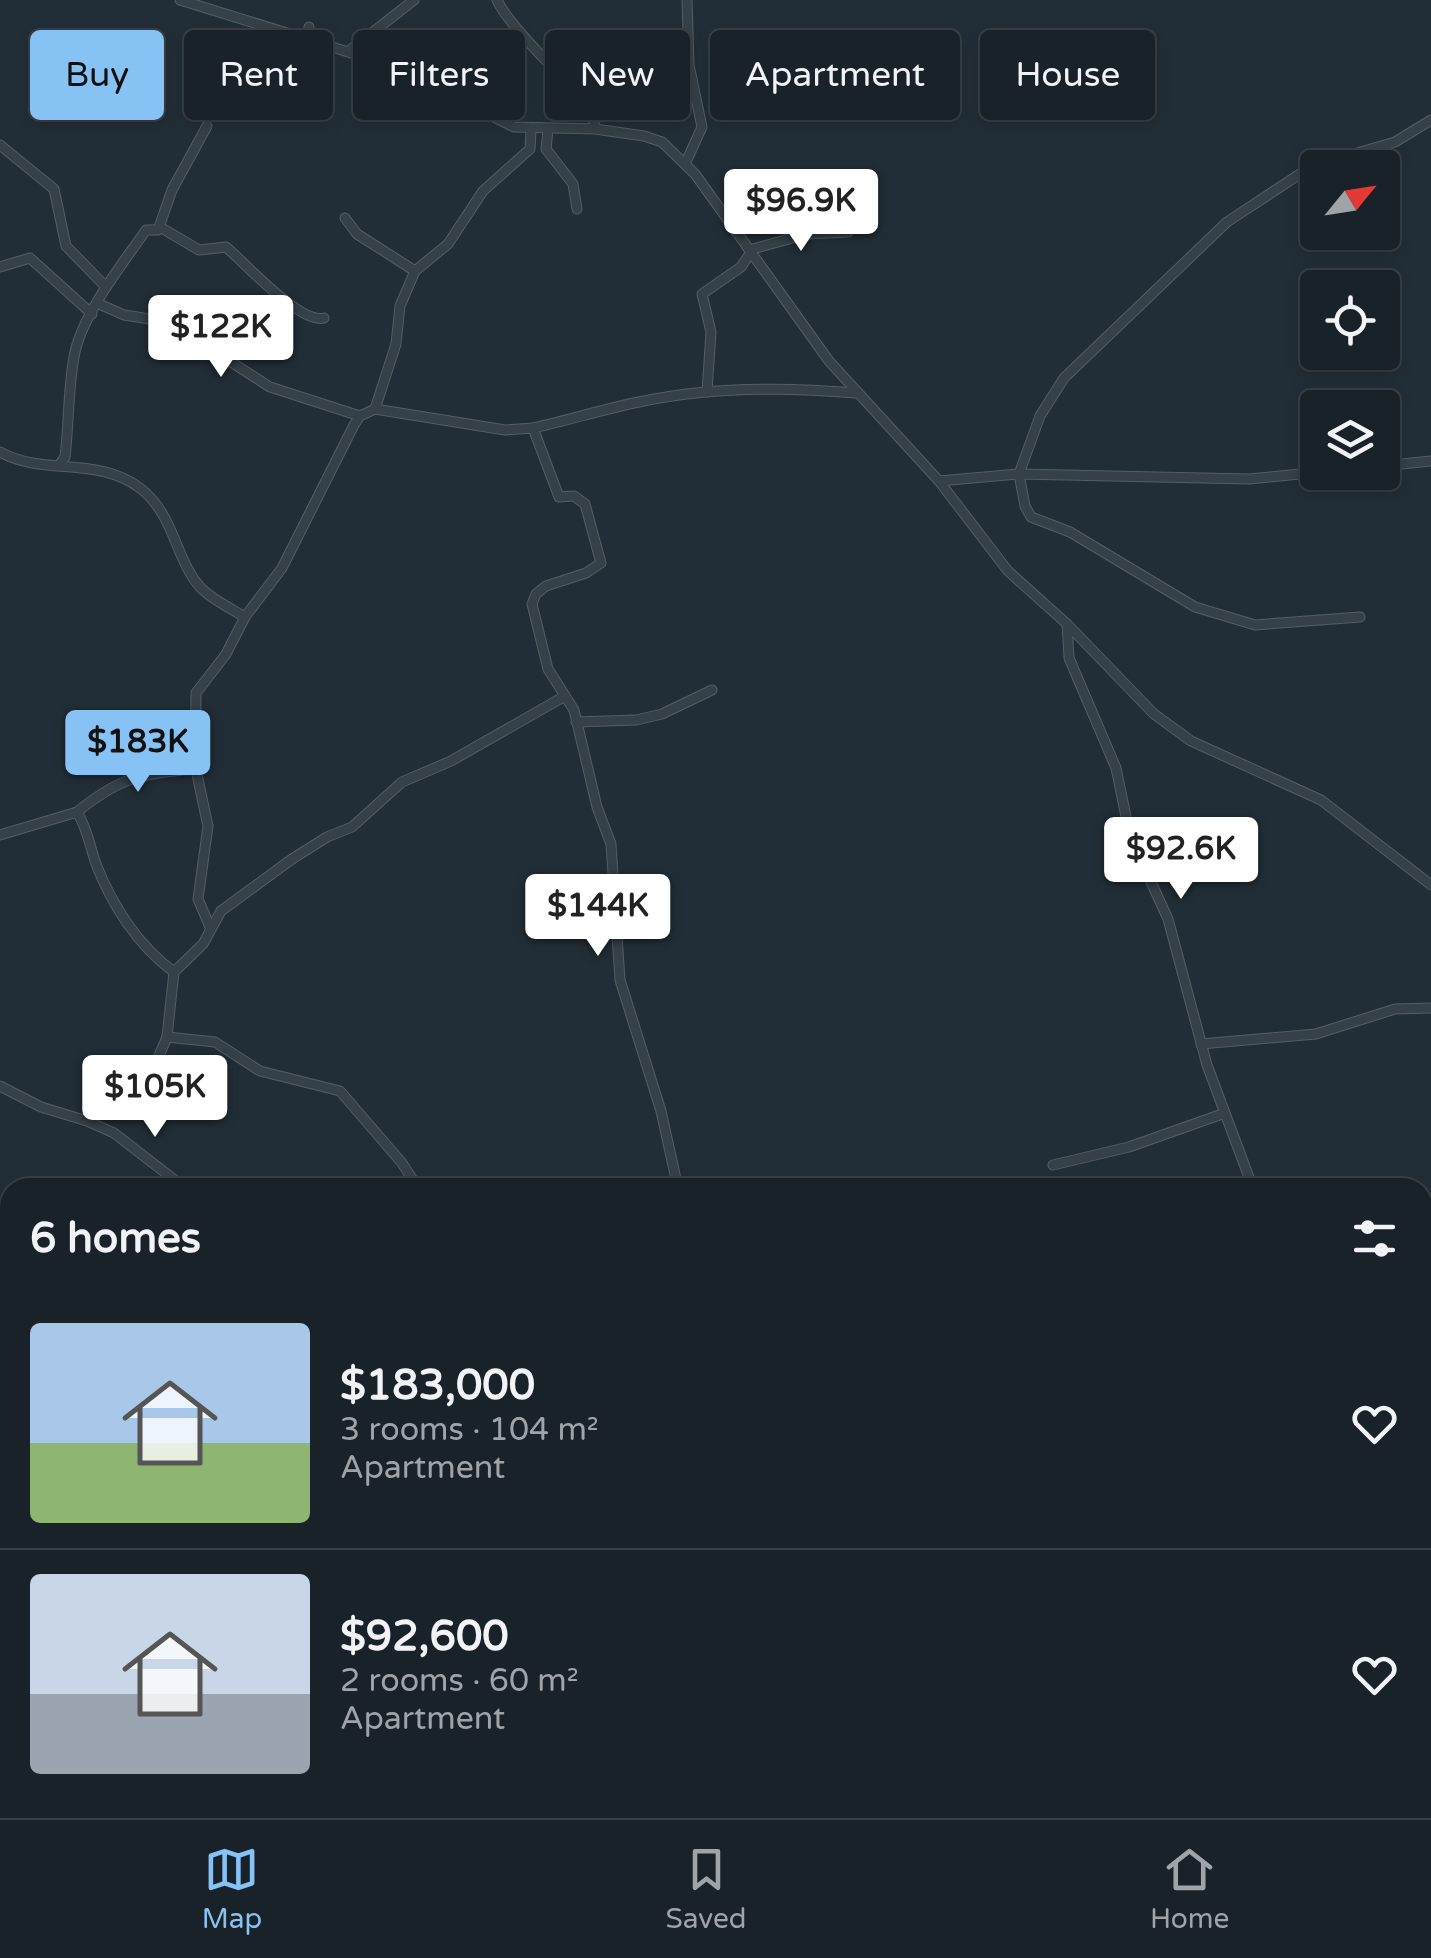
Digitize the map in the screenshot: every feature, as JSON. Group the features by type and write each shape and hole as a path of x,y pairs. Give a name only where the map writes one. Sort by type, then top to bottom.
{"street":[{"path":"180,0 275,30"},
{"path":"350,50 414,0"},
{"path":"497,0 518,34 592,111 595,129"},
{"path":"686,162 702,127 692,79 687,0"},
{"path":"333,46 403,71 502,122 531,130 595,129 662,142 686,162 856,393 940,481 1008,571 1068,624 1136,696 1175,730 1210,751 1321,800 1431,885"},
{"path":"1360,617 1254,624 1194,607 1081,538 1031,517 1024,506 1020,474 1040,416 1064,378 1227,222 1303,170 1395,142 1431,120"},
{"path":"160,226 172,190 207,126"},
{"path":"375,409 396,344 400,306 415,271 448,244 483,191 530,149 531,130"},
{"path":"548,130 546,149 573,184 577,209"},
{"path":"0,145 54,189 66,246 106,288"},
{"path":"345,218 357,234 415,271"},
{"path":"60,464 65,457 73,358 106,288 146,230 160,226 200,250 226,247 281,296 314,319 324,318"},
{"path":"707,392 711,332 702,294 741,267 750,251 806,234 848,232"},
{"path":"0,267 30,258 92,314"},
{"path":"99,304 124,315 169,322 270,387 360,416"},
{"path":"210,927 198,898 208,826 196,770 196,693 226,654 245,616 282,568 360,416 375,409 505,430 533,428 638,402 707,392 856,393"},
{"path":"533,428 559,497 574,496 585,504 601,560 598,568 546,586 533,598 546,664 576,722 612,850 620,980 661,1112 676,1178"},
{"path":"0,452 28,464 101,470 141,488 168,522 198,585 245,616"},
{"path":"1400,464 1431,461"},
{"path":"940,481 1020,474 1260,479 1300,474"},
{"path":"1068,624 1069,658 1116,768 1130,836 1168,919 1200,1044 1248,1178"},
{"path":"576,722 636,720 662,714 712,690"},
{"path":"87,1121 144,1078 166,1037 174,972 203,944 210,927 235,899 327,837 348,830 396,786 565,696"},
{"path":"0,834 77,812 106,789 133,776 158,770 196,770"},
{"path":"77,812 102,877 126,922 160,962 174,972"},
{"path":"1200,1044 1316,1034 1395,1008 1431,1008"},
{"path":"166,1037 216,1042 260,1071 340,1090 412,1178"},
{"path":"0,1086 42,1107 114,1133 172,1178"},
{"path":"1053,1165 1129,1147 1225,1113"},
{"path":"0,1658 0,1683"}]}
